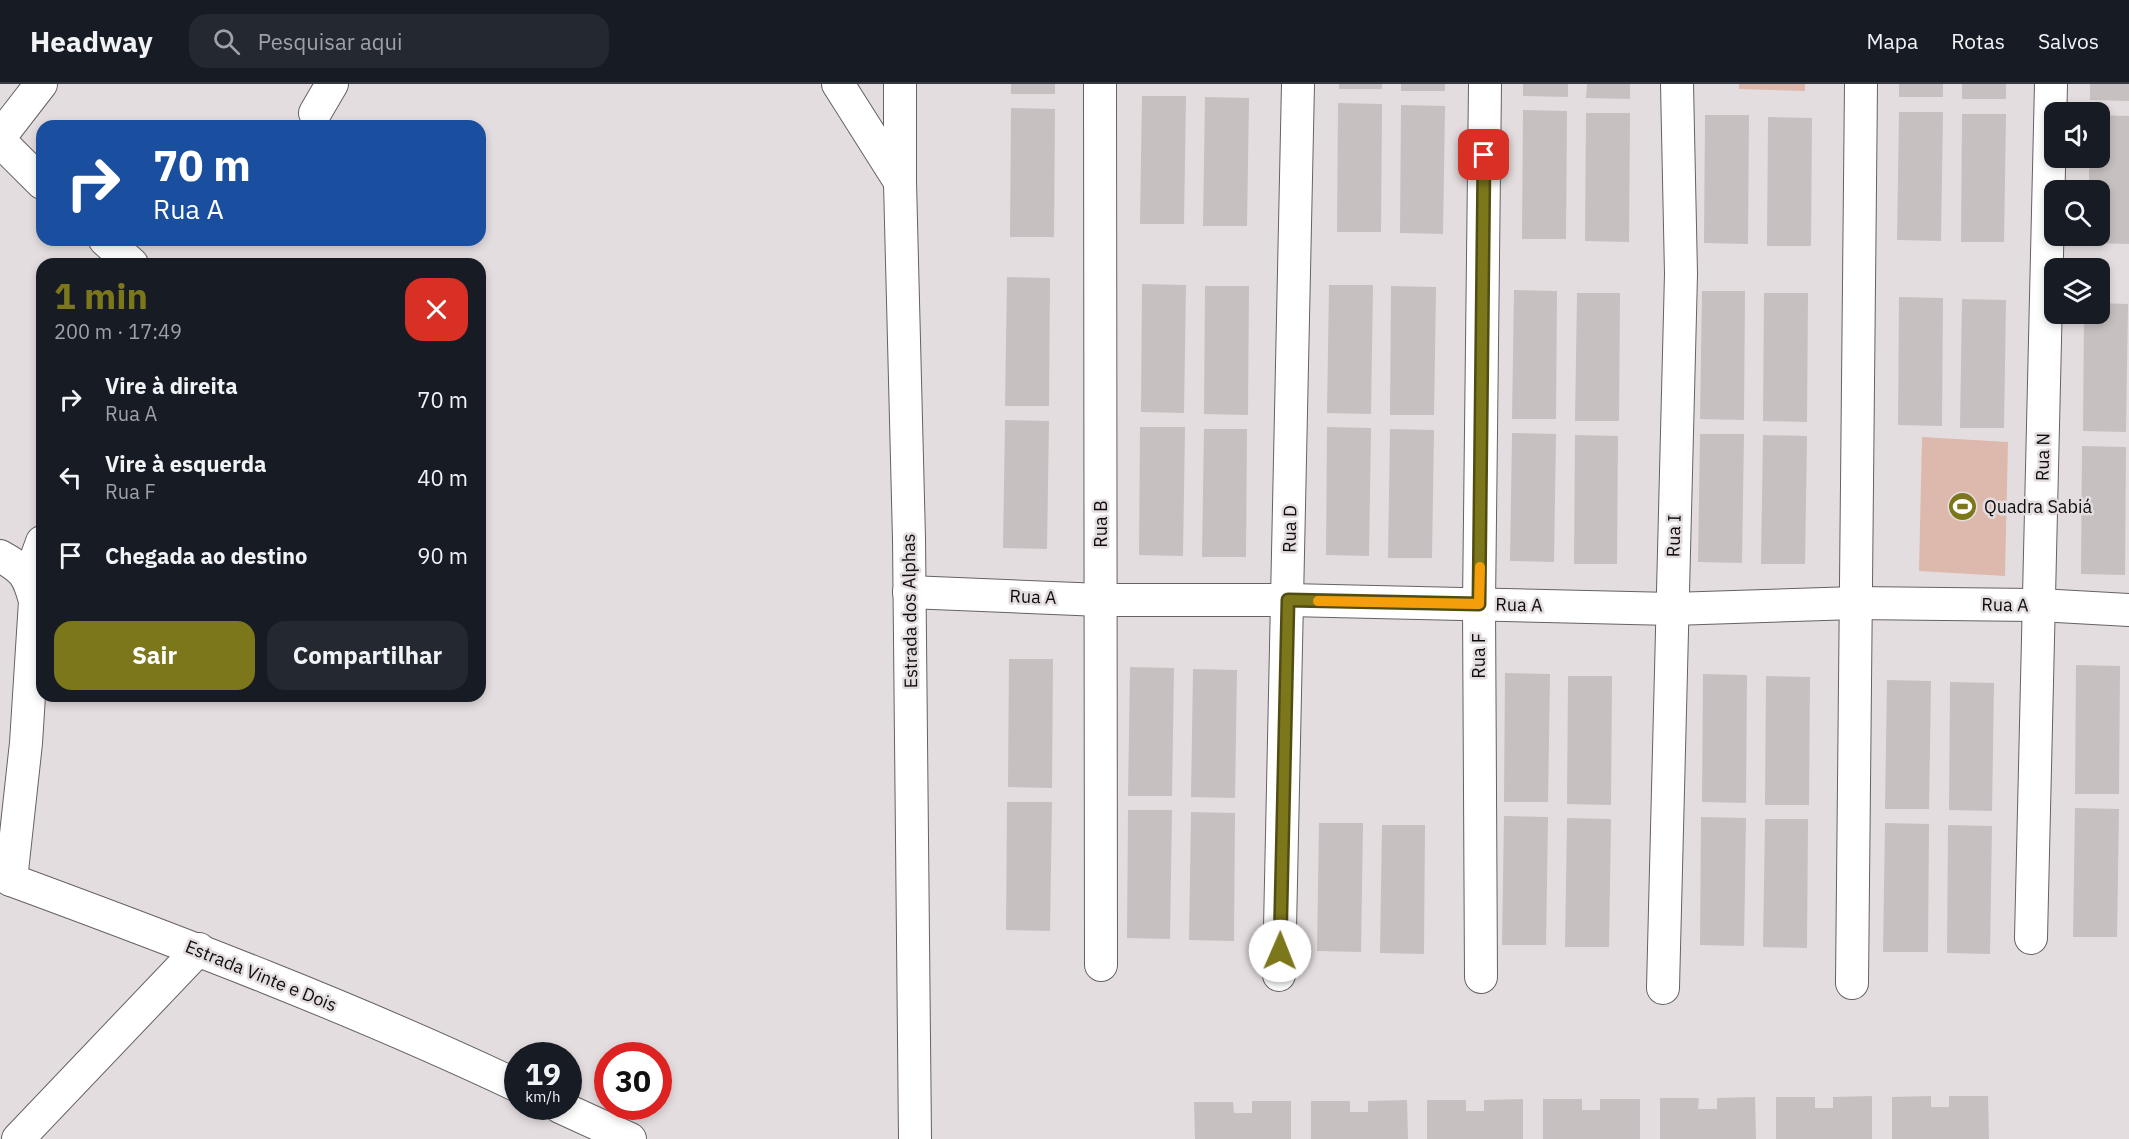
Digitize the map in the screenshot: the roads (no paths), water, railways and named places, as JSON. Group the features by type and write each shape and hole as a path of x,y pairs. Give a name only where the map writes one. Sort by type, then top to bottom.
{"street":[{"path":"36,177 0,139 41,84"},
{"path":"315,113 332,84"},
{"path":"838,84 900,182"},
{"name":"Estrada dos Alphas","path":"900,84 915,1139"},
{"name":"Rua B","path":"1100,84 1101,965"},
{"name":"Rua D","path":"1279,975 1298,84"},
{"name":"Rua F","path":"1480,977 1479,604 1485,84"},
{"name":"Rua I","path":"1663,988 1681,274 1677,84"},
{"path":"1852,983 1862,84"},
{"name":"Rua N","path":"2031,938 2051,84"},
{"path":"112,246 125,258"},
{"path":"0,556 29,578 35,601 26,743 5,877"},
{"path":"29,578 36,559"},
{"name":"Rua A","path":"909,592 1101,600 1288,600 1672,609 1855,603 2129,610"},
{"name":"Estrada Vinte e Dois","path":"5,877 199,950 327,1002 504,1080"},
{"path":"18,1139 199,950"},
{"path":"582,1117 630,1139"}],"place":[{"name":"Quadra Sabiá","path":"1963,507"}]}
